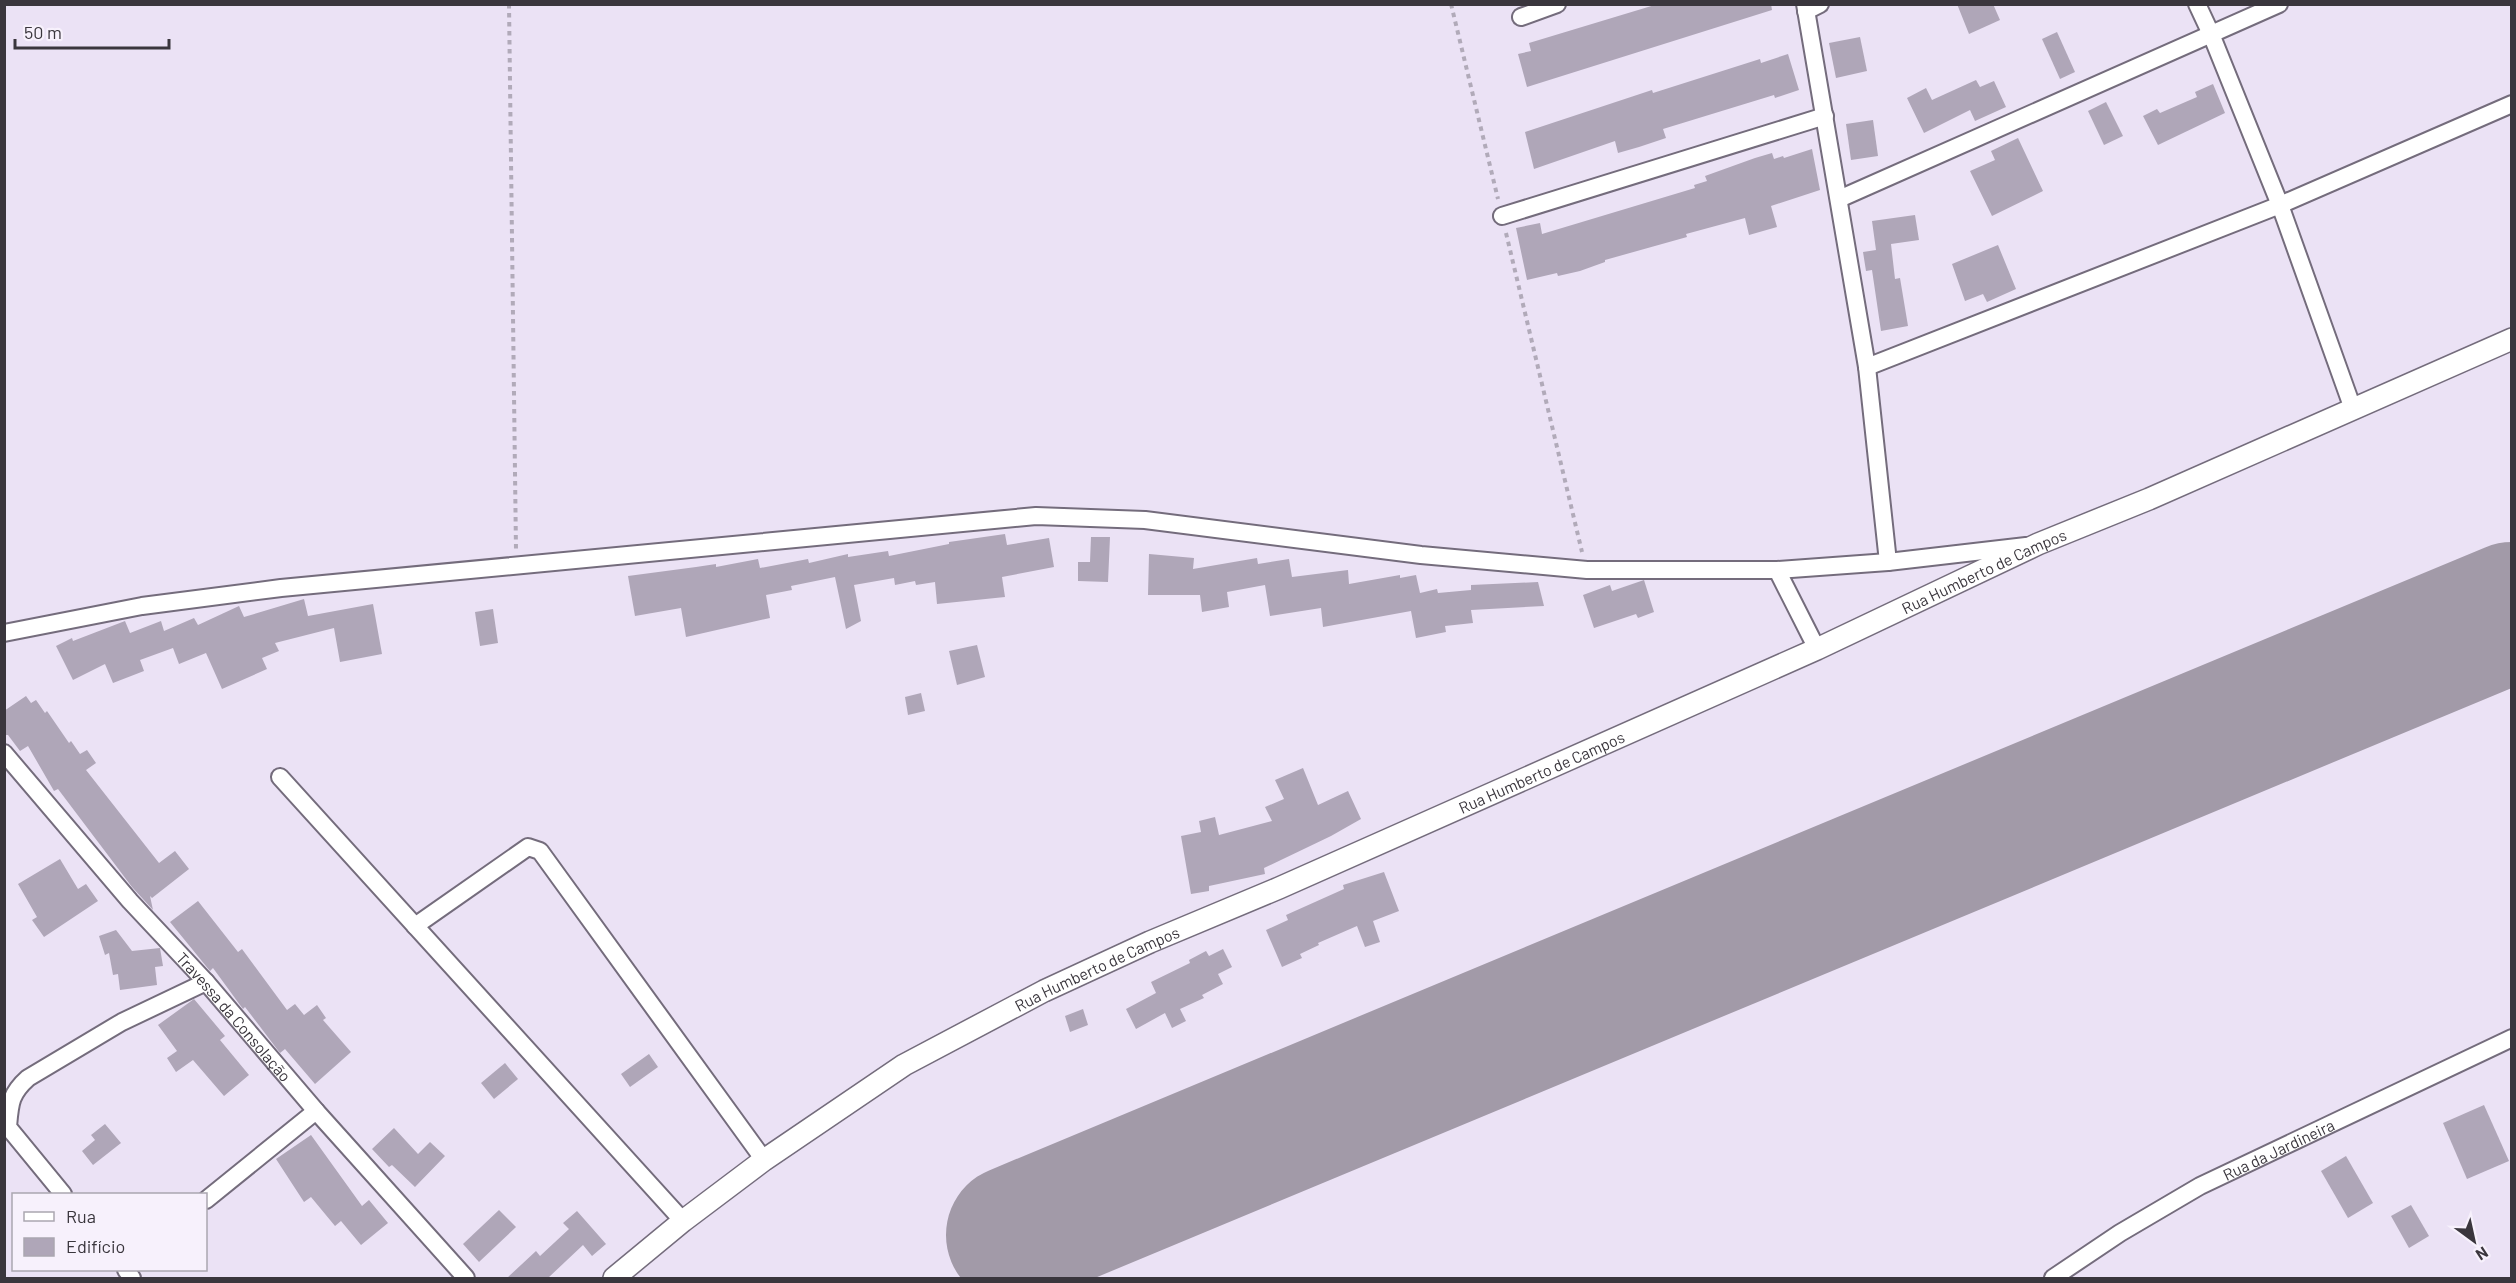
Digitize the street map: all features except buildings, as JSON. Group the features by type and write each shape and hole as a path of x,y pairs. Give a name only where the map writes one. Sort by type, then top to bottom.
{"street":[{"path":"1521,17 1557,4"},
{"path":"2196,4 2211,34 2280,205 2353,409"},
{"path":"1839,199 2279,4"},
{"path":"1811,7 1825,116 1867,367 1888,562"},
{"path":"1867,367 2280,205 2511,105"},
{"path":"1502,216 1825,116"},
{"name":"Rua Humberto de Campos","path":"614,1278 683,1221 764,1160 904,1065 1044,991 1150,942 1301,879 1817,650 2038,544 2149,499 2511,339"},
{"path":"4,633 142,606 281,588 1036,516 1145,520 1421,555 1587,570 1777,570 1888,562 2038,544"},
{"path":"1777,570 1817,650"},
{"name":"Travessa da Consolação","path":"4,753 130,901 206,982 316,1111 466,1278"},
{"path":"280,777 683,1221"},
{"path":"415,926 528,847 540,851 764,1160"},
{"path":"62,1193 8,1127 11,1099 16,1089 28,1077 122,1022 206,982"},
{"name":"Rua da Jardineira","path":"2053,1278 2120,1233 2200,1186 2511,1038"},
{"path":"207,1199 316,1111"}],"path":[{"path":"509,4 516,566"},
{"path":"1451,4 1587,570"}],"runway":[{"path":"1016,1235 2512,612"}]}
